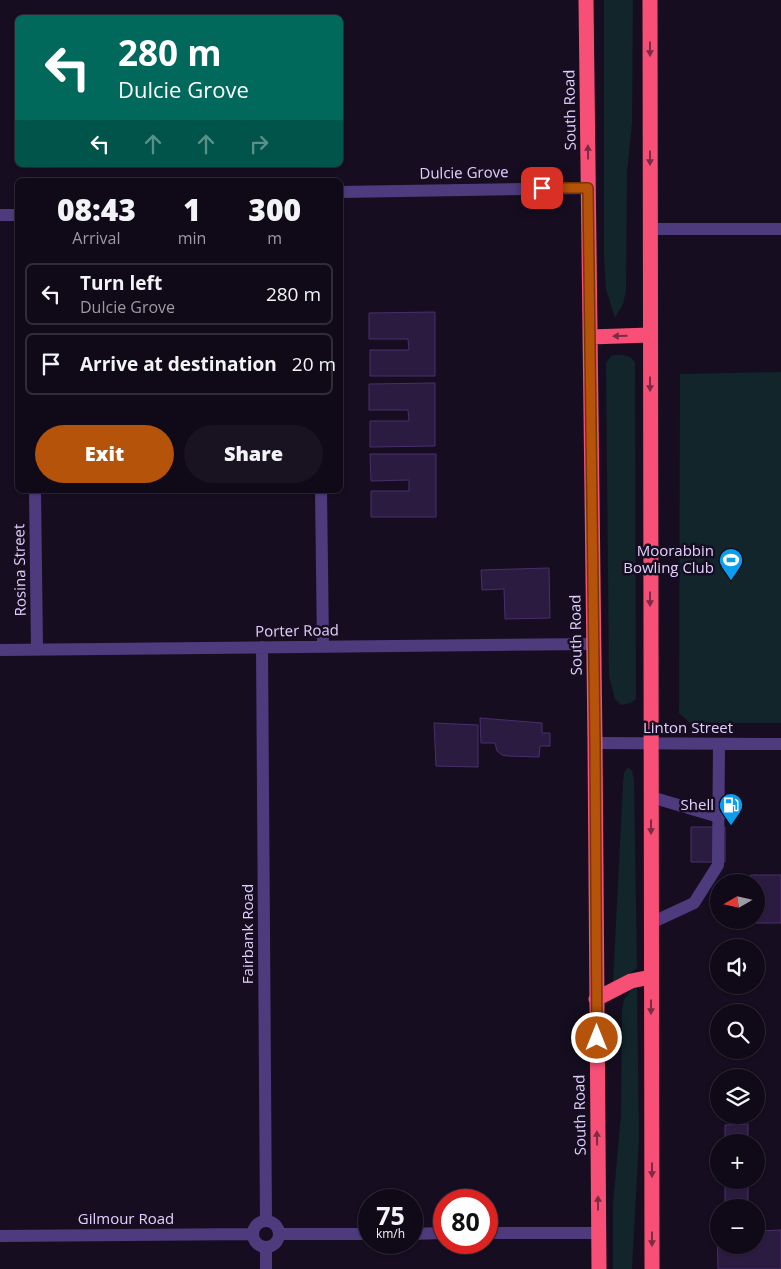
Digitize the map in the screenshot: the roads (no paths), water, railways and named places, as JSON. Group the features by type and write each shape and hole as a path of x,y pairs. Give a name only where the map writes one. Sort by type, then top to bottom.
{"highway":[{"name":"South Road","path":"586,0 599,1269"},
{"path":"650,0 652,1269"},
{"path":"590,337 650,336"},
{"path":"596,999 631,981 651,977"}],"street":[{"name":"Dulcie Grove","path":"343,192 588,188"},
{"path":"0,215 15,215"},
{"path":"650,229 781,229"},
{"name":"Rosina Street","path":"35,493 37,649"},
{"path":"321,493 323,646"},
{"name":"Porter Road","path":"0,650 594,644"},
{"name":"Fairbank Road","path":"262,647 266,1221"},
{"name":"Linton Street","path":"595,743 781,744"},
{"path":"651,923 694,903 718,865 719,744"},
{"path":"651,797 719,817"},
{"path":"266,1221 277,1226 279,1239 274,1245 262,1248 255,1243 252,1234 255,1226 266,1221"},
{"path":"498,1233 598,1233"},
{"name":"Gilmour Road","path":"0,1236 252,1234"},
{"path":"279,1234 358,1234"},
{"path":"266,1248 266,1269"}],"place":[{"name":"Moorabbin Bowling Club","path":"731,581"},
{"name":"Shell","path":"731,826"}]}
